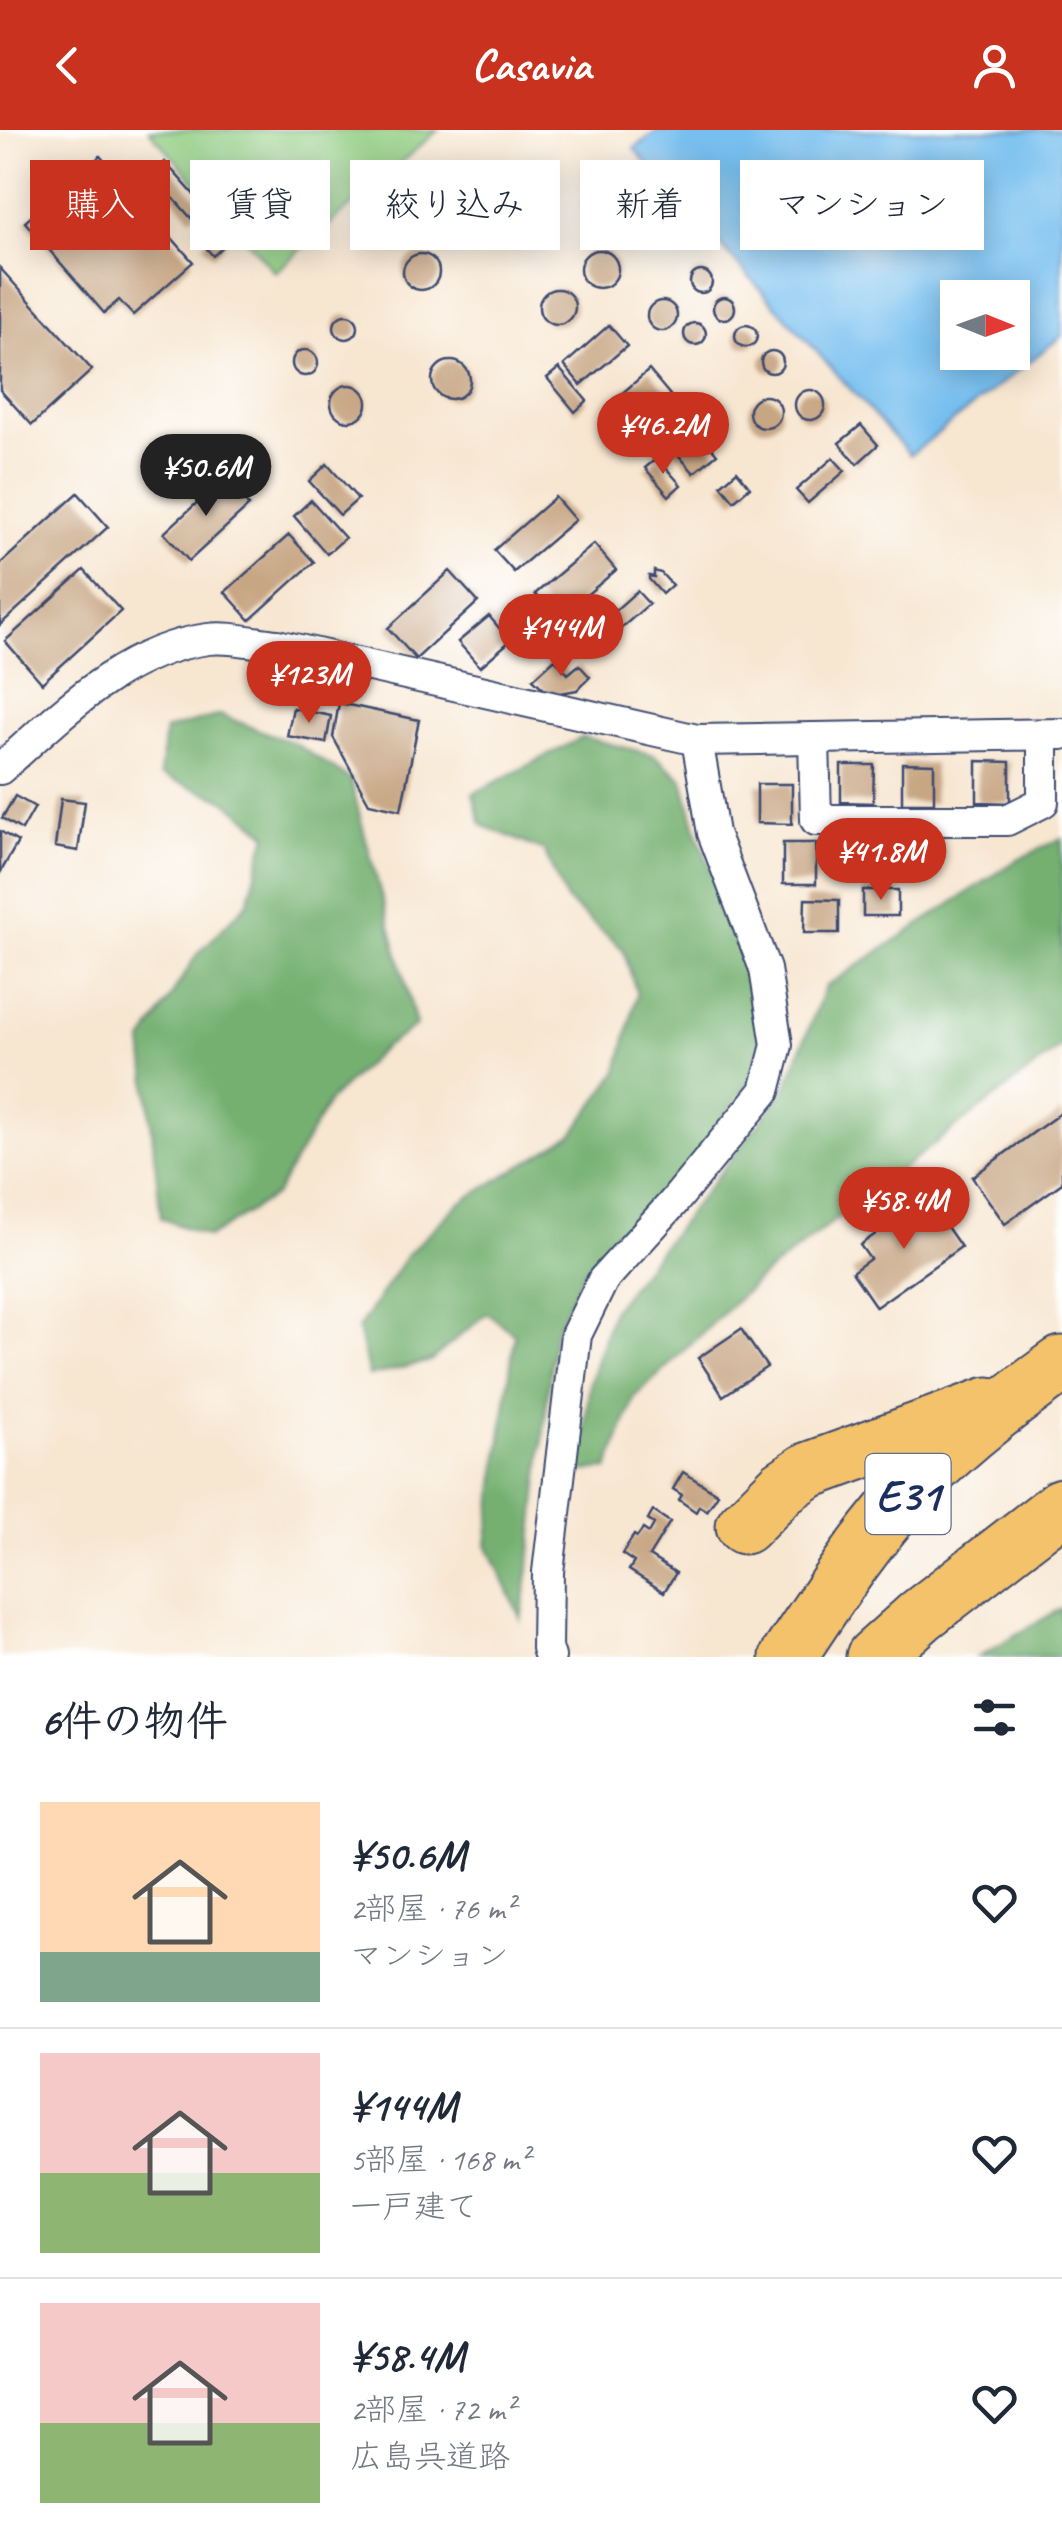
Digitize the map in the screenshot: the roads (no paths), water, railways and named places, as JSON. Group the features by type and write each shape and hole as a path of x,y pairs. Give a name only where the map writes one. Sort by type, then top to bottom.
{"highway":[{"path":"744,1526 783,1486 807,1471 1041,1379"},
{"name":"E31","path":"788,1657 875,1534 922,1478 970,1433 1041,1379"},
{"name":"E31","path":"874,1657 921,1614 1062,1506"}],"street":[{"path":"0,769 99,682 162,648 212,638 278,645 697,740 814,738 1052,734 1043,802 1007,820 816,820 814,738"},
{"path":"550,1657 548,1572 576,1335 603,1280 673,1203 765,1090 776,1045 765,969 712,833 697,740"}],"water":[{"path":"658,130 1062,130 1062,336 1030,361 1030,280 940,280 940,370 1019,370 910,455 720,244 720,160 644,160 634,149"}]}
